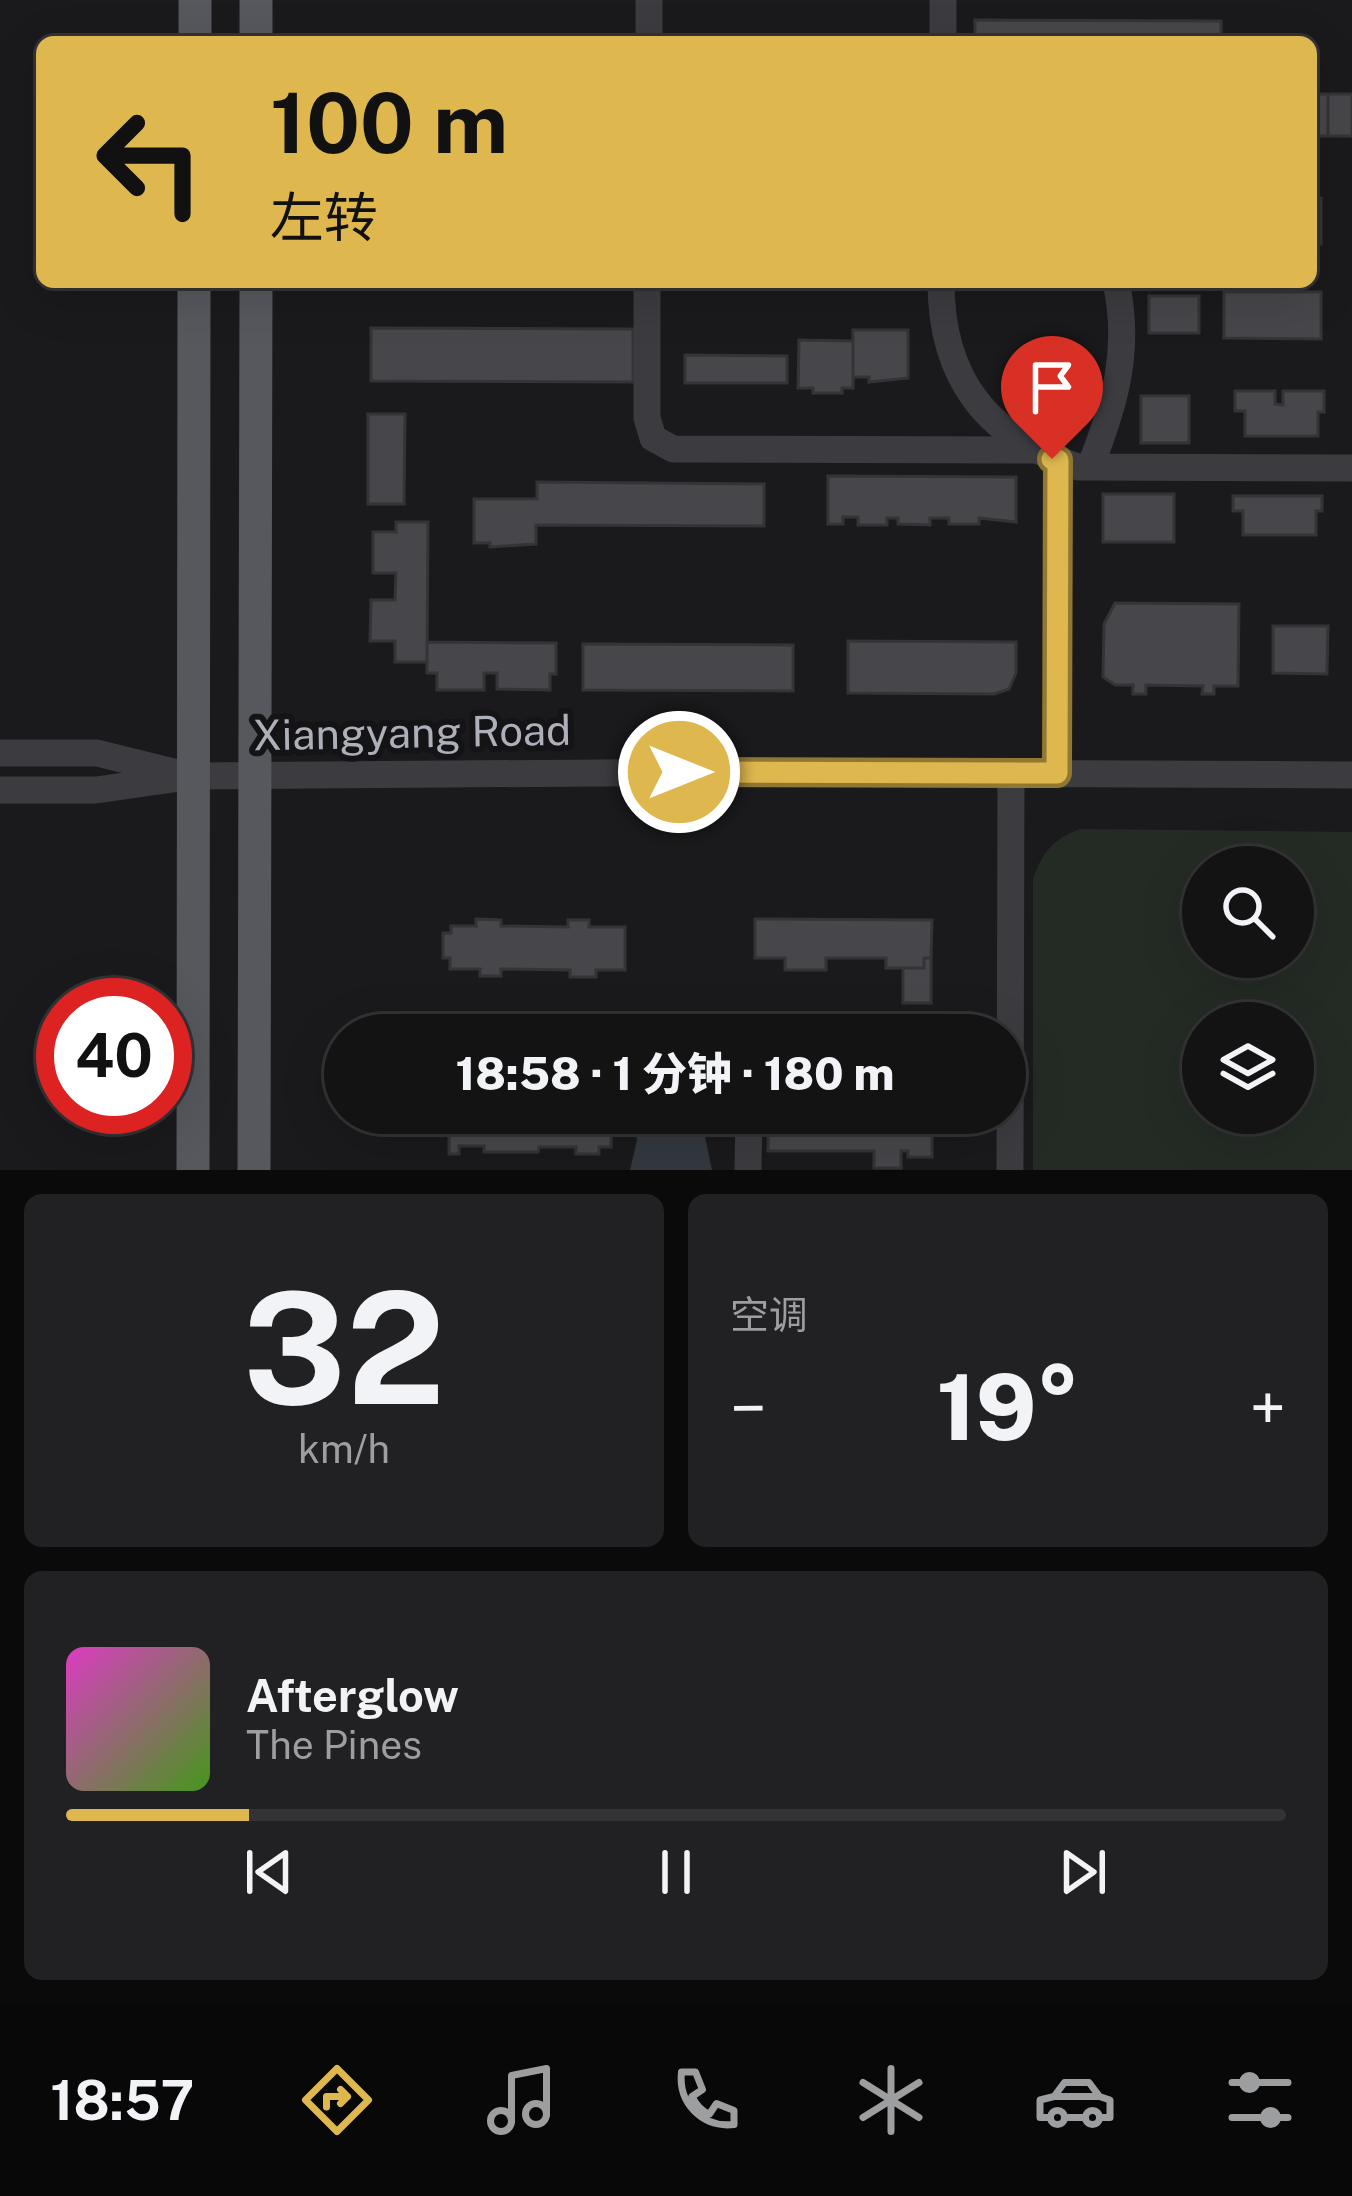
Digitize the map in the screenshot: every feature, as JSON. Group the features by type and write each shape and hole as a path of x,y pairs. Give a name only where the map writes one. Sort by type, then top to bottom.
{"main road":[{"path":"195,0 195,36"},
{"path":"256,0 256,36"},
{"path":"193,1170 194,288"},
{"path":"254,1170 256,288"}],"street":[{"path":"649,0 649,36"},
{"path":"943,0 943,36"},
{"path":"647,288 647,418 653,438 673,449 1045,455 1090,467 1352,468"},
{"path":"941,288 945,334 965,391 1000,426 1045,455"},
{"path":"1090,467 1116,390 1124,319 1117,288"},
{"path":"1045,455 1057,773"},
{"name":"Xiangyang Road","path":"0,753 97,753 194,776"},
{"path":"1010,1170 1011,773"},
{"name":"Xiangyang Road","path":"0,790 96,790 194,776 1352,775"},
{"path":"748,1134 748,1170"}],"shaded area":[{"path":"1080,829 1352,832 1352,1170 1033,1170 1033,880 1056,842"},
{"path":"636,1134 704,1134 712,1170 630,1170"}],"building":[{"path":"975,20 1221,21 1221,36 975,36"},
{"path":"1317,94 1328,94 1328,136 1317,136"},
{"path":"1328,94 1352,94 1352,136 1328,136"},
{"path":"1317,198 1321,198 1321,244 1317,244"},
{"path":"1224,292 1321,292 1321,339 1224,338"},
{"path":"1149,296 1199,296 1199,333 1149,333"},
{"path":"371,328 633,329 633,382 371,381"},
{"path":"853,330 908,330 908,378 869,382 869,377 853,377"},
{"path":"799,340 853,341 853,388 813,393 813,388 798,388"},
{"path":"685,355 787,356 787,383 685,383"},
{"path":"1235,391 1275,391 1275,404 1283,405 1283,391 1324,391 1318,436 1245,436 1245,411 1235,411"},
{"path":"1141,396 1189,396 1189,443 1141,443"},
{"path":"368,414 405,414 404,504 368,504"},
{"path":"828,476 1016,477 1016,522 979,518 979,524 949,524 949,518 930,518 930,525 898,524 898,518 887,518 887,525 858,525 858,517 843,517 843,524 828,524"},
{"path":"537,482 764,484 764,526 536,525 536,544 490,547 490,543 474,543 474,499 537,499"},
{"path":"1103,494 1174,494 1174,542 1103,542"},
{"path":"1233,496 1322,496 1322,511 1316,511 1316,535 1243,535 1243,511 1233,511"},
{"path":"396,522 428,522 427,662 395,662 395,641 370,641 371,600 395,600 396,573 373,573 373,532 396,532"},
{"path":"1115,603 1239,604 1238,686 1214,686 1214,694 1202,694 1203,686 1146,685 1146,694 1133,694 1133,685 1115,685 1103,677 1104,624"},
{"path":"1273,626 1328,626 1327,674 1273,673"},
{"path":"848,641 1016,642 1016,673 1009,689 994,694 848,693"},
{"path":"427,642 556,643 556,674 550,674 550,690 497,689 497,673 484,673 484,690 437,690 437,673 427,673"},
{"path":"583,644 793,645 793,691 583,690"},
{"path":"476,919 501,920 501,926 568,927 568,920 589,920 589,927 625,927 625,970 596,970 596,977 570,977 570,970 501,969 501,976 480,976 480,969 450,969 450,958 443,958 443,933 451,933 451,926 476,926"},
{"path":"755,919 932,920 931,958 924,958 924,968 886,968 886,958 826,958 826,970 785,970 785,958 755,958"},
{"path":"924,958 931,958 931,1003 903,1003 903,968 924,968"},
{"path":"449,1134 611,1134 611,1147 599,1147 599,1154 576,1154 576,1147 484,1152 484,1146 459,1146 459,1154 449,1154"},
{"path":"768,1134 932,1134 932,1157 908,1157 908,1151 901,1151 901,1168 874,1168 874,1151 768,1151"}],"route":[{"path":"679,772 1057,773 1058,460 1052,459"}]}
